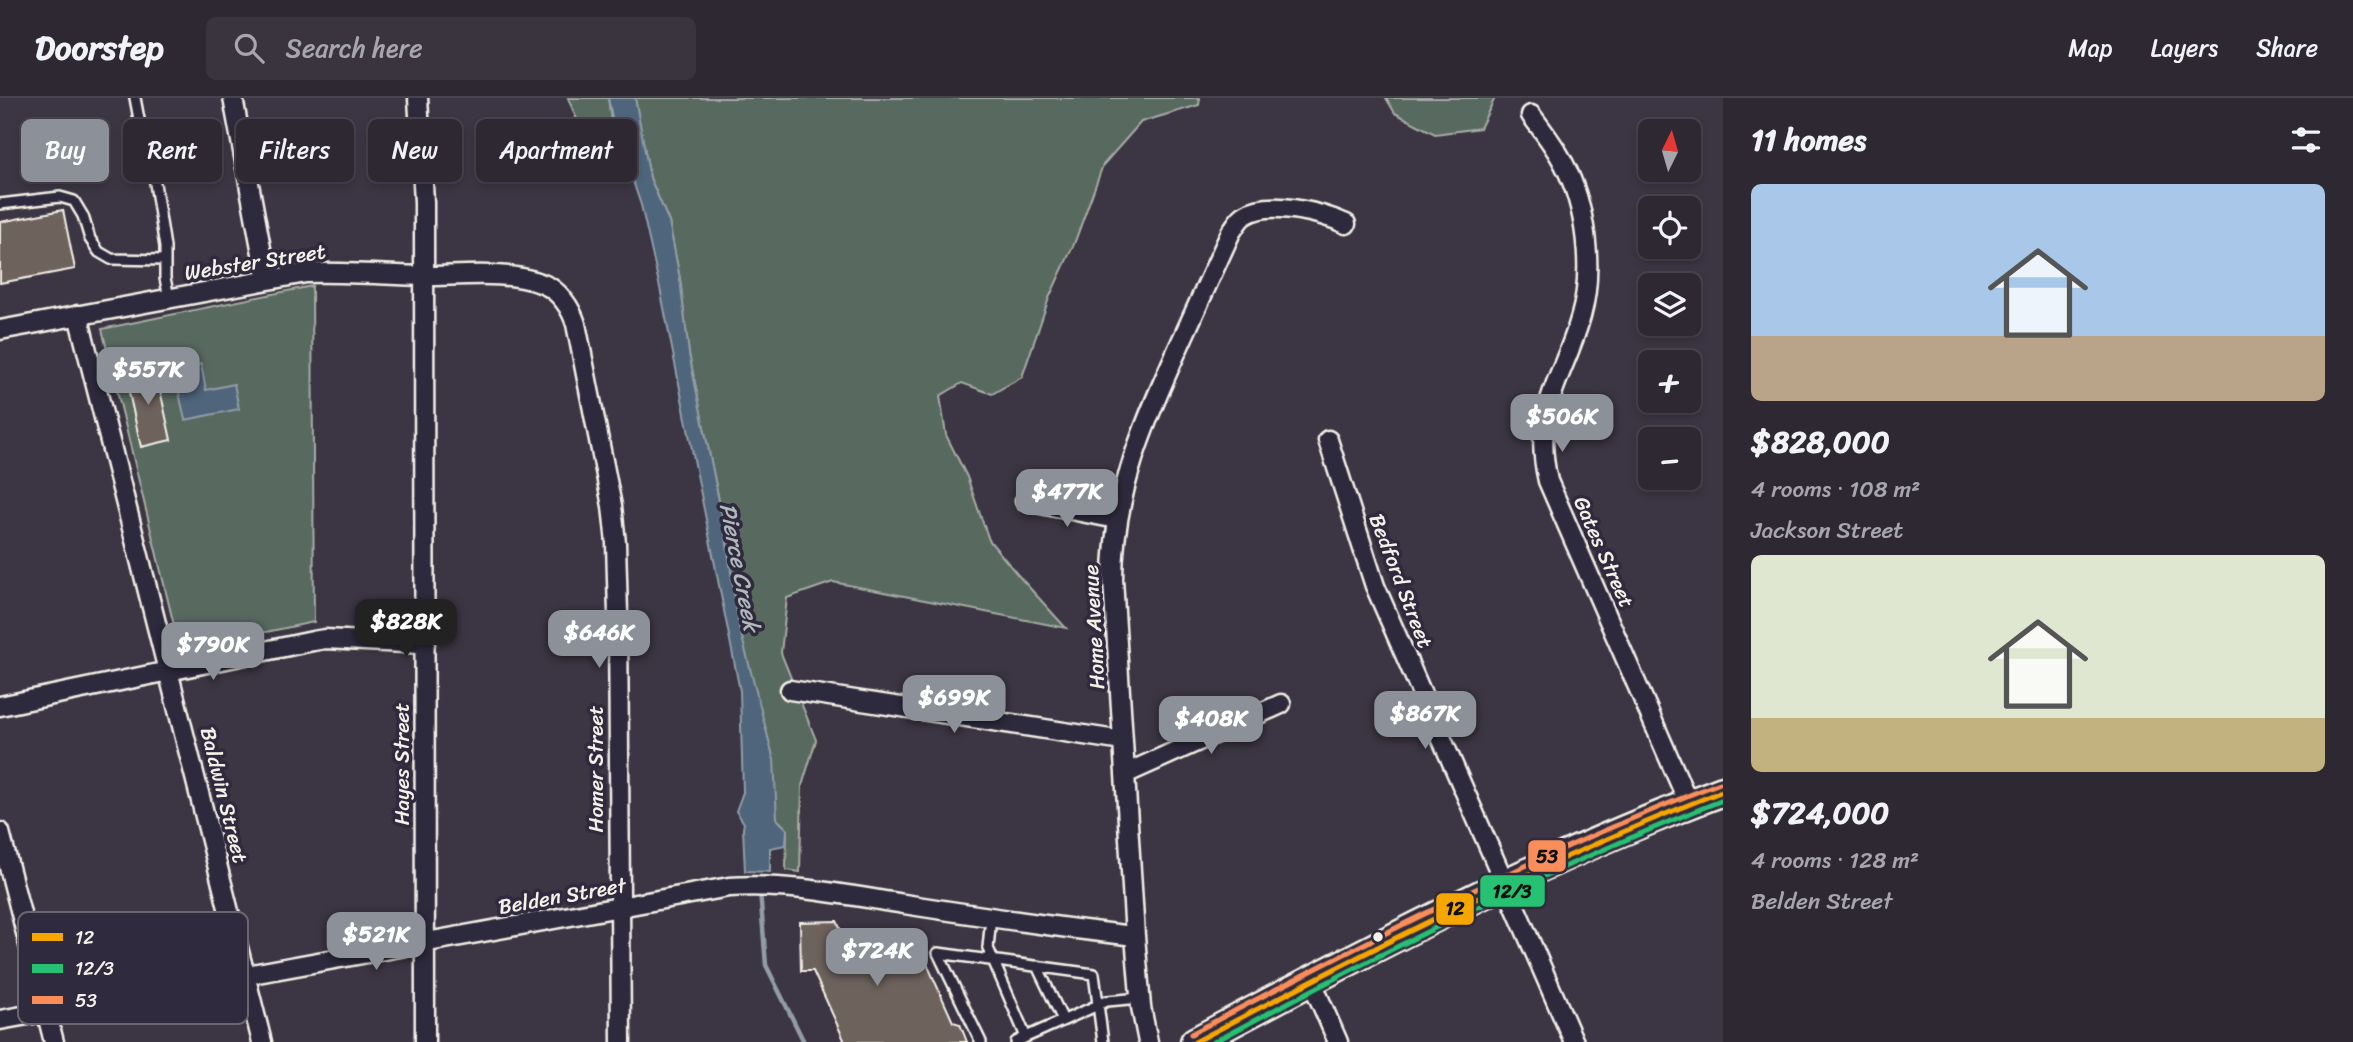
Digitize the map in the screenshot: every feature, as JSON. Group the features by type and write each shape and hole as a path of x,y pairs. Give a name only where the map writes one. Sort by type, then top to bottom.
{"main road":[{"path":"1195,1042 1311,980 1504,884 1589,844 1723,791"}],"street":[{"path":"233,98 267,280"},
{"name":"Hayes Street","path":"418,98 424,202 425,1042"},
{"name":"Gates Street","path":"1531,115 1564,164 1576,192 1586,240 1586,287 1581,315 1546,407 1542,434 1543,460 1548,481 1689,804"},
{"name":"Home Avenue","path":"1148,1042 1135,936 1113,579 1117,519 1128,473 1151,406 1231,232 1244,215 1270,209 1309,211 1346,224"},
{"name":"Webster Street","path":"0,330 306,273 507,276 544,284 558,294"},
{"name":"Homer Street","path":"558,294 572,313 576,324 612,506 616,542 621,1042"},
{"name":"Baldwin Street","path":"78,315 230,912"},
{"name":"Bedford Street","path":"1328,440 1371,576 1574,1042"},
{"path":"1026,501 1117,519"},
{"path":"0,706 325,639 425,644"},
{"path":"790,690 1123,741"},
{"path":"1125,774 1281,704"},
{"path":"0,832 21,912"},
{"name":"Belden Street","path":"248,974 425,944 730,887 748,886 786,886 1059,928 1135,936"},
{"path":"1311,980 1338,1042"},
{"name":"Baldwin Street","path":"248,986 262,1042"},
{"name":"Belden Street","path":"0,1020 18,1016"},
{"path":"49,1024 54,1042"}],"lane":[{"path":"135,98 145,151 154,177 169,298"},
{"path":"0,204 60,197 74,201 83,216 90,239 99,252 111,259 165,260"},
{"path":"991,917 988,948 1026,1037"},
{"path":"981,1042 938,953 1094,974 1103,1042"},
{"path":"1037,966 1063,1020"},
{"path":"1016,1042 1107,1001 1141,998"}],"green space":[{"path":"568,98 608,98 611,119 577,119"},
{"path":"635,98 1200,98 1199,105 1141,122 1103,165 1074,244 1049,298 1022,377 992,394 962,383 940,396 946,435 967,477 989,540 1066,628 833,582 787,598 781,653 816,740 802,786 800,872 786,870 787,829 777,819 739,626 725,530 689,354 680,279 669,222 650,178"},
{"path":"1386,98 1495,98 1480,128 1435,134 1395,113"},
{"path":"312,286 314,622 180,650 102,329"}],"water":[{"path":"608,98 635,98 650,178 669,222 680,279 689,354 725,530 739,626 774,760 777,819 787,829 786,845 770,848 770,872 745,871 744,823 736,811 743,792 740,691 660,288 633,182 637,182 637,119 612,119"},
{"path":"201,364 206,390 234,384 239,409 185,420 174,370"}],"building":[{"path":"63,210 75,269 0,283 0,222"},
{"path":"155,367 171,440 141,447 125,374"},
{"path":"837,921 848,948 869,939 872,946 880,942 884,950 915,937 953,1022 960,1024 967,1042 845,1042 813,971 801,971 800,922"}],"waterway":[{"name":"Pierce Creek","path":"760,891 766,965 804,1042"}],"transit line":[{"name":"53","path":"1191,1034 1321,966 1518,869 1720,783"},
{"name":"12","path":"1195,1042 1325,974 1522,877 1723,791"},
{"name":"12/3","path":"1214,1042 1339,976 1528,883 1723,800"}]}
